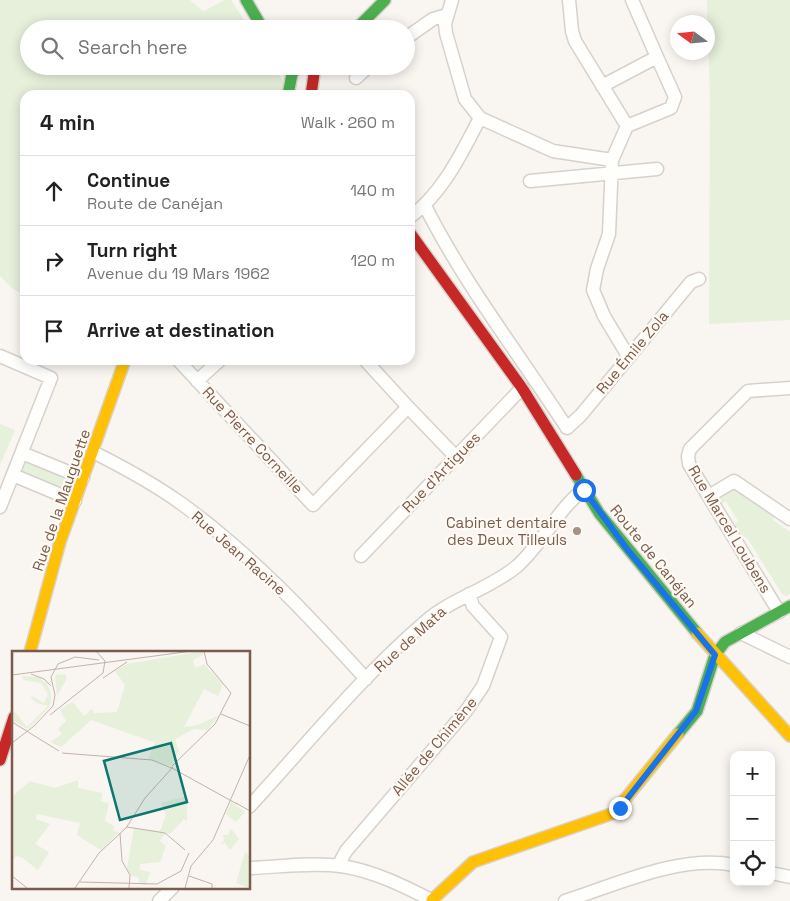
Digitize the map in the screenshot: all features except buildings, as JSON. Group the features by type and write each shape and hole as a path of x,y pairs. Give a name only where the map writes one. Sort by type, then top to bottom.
{"street":[{"path":"246,0 258,20"},
{"path":"365,20 385,0"},
{"path":"452,0 447,15 446,33 465,99 480,118 553,151 612,160"},
{"path":"569,0 572,31 575,41 626,126"},
{"path":"628,356 604,316 593,290 597,269 609,234 612,160 626,126 671,108 675,97 632,0"},
{"path":"415,32 433,20 447,15"},
{"path":"602,86 657,57"},
{"path":"289,90 292,75"},
{"path":"312,90 313,75"},
{"path":"356,78 359,75"},
{"path":"415,213 425,206 442,185 480,118"},
{"path":"530,181 657,169"},
{"name":"Rue Émile Zola","path":"425,206 471,288 523,361 567,428 581,415 691,282 699,279"},
{"name":"Route de Canéjan","path":"415,240 522,388 584,490 627,549 715,655 790,736"},
{"path":"0,356 20,365"},
{"path":"0,507 51,378 21,365"},
{"name":"Rue de la Mauguette","path":"30,651 51,572 123,365"},
{"name":"Rue Pierre Corneille","path":"183,365 313,506 408,406"},
{"path":"198,381 215,365"},
{"path":"370,365 455,456"},
{"name":"Rue d'Artigues","path":"361,556 522,388"},
{"name":"Rue Marcel Loubens","path":"784,609 709,496 689,464 688,456 690,449 748,391 790,388"},
{"name":"Rue Jean Racine","path":"93,452 181,504 238,549 309,616 366,679"},
{"path":"22,454 83,478"},
{"path":"13,475 75,501"},
{"path":"709,496 734,481 790,519"},
{"name":"Rue de Mata","path":"250,806 366,679 425,622 450,603 500,578 519,564 530,554 573,498 584,490"},
{"name":"Allée de Chimène","path":"338,866 346,851 462,718 483,686 501,637 473,606 469,594"},
{"path":"250,868 338,866 360,870 392,881 433,901 464,868 473,862 608,816 620,808 696,711 715,655 725,642 784,609"},
{"path":"741,633 790,657"},
{"path":"0,760 8,724"},
{"path":"565,901 680,866 715,863 730,865"},
{"path":"775,874 790,877"},
{"path":"159,901 172,888"}],"green space":[{"path":"0,0 190,0 203,11 225,0 231,0 244,20 20,20 20,75 279,75 284,83 282,90 20,90 20,292 13,289 0,276"},
{"path":"707,0 790,0 790,320 709,324 709,60 715,60 715,15 707,15"},
{"path":"0,424 15,430 0,465"},
{"path":"27,461 70,478 71,482 68,490 20,472 23,463"},
{"path":"732,486 777,514 773,520 790,532 790,594 786,596 782,594 748,539 739,533 734,525 738,521 726,501 720,505 717,499"}],"traffic: fast":[{"path":"246,0 258,20"},
{"path":"365,20 385,0"},
{"path":"289,90 292,75"},
{"path":"576,475 599,513 697,633"},
{"path":"678,734 697,711 715,655 725,642 790,606"}],"traffic: slow":[{"path":"30,651 60,542 123,365"},
{"path":"697,633 790,736"},
{"path":"432,900 473,862 614,813 678,734"}],"traffic: jam":[{"path":"312,90 314,75"},
{"path":"415,240 522,388 576,475"},
{"path":"0,760 12,723"}],"place":[{"name":"Cabinet dentaire des Deux Tilleuls","path":"577,531"}],"route":[{"path":"584,490 627,549 715,655 700,704 696,711 620,808"}]}
